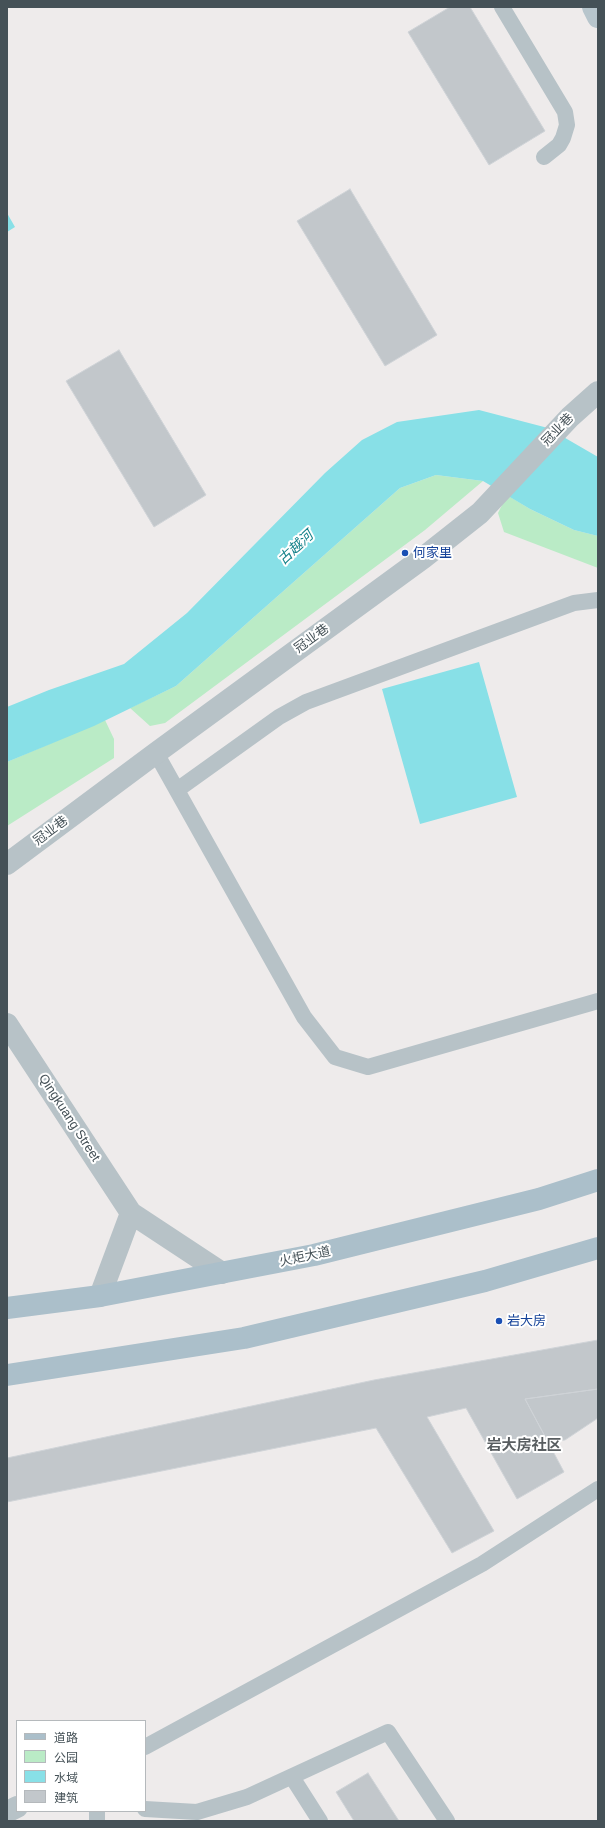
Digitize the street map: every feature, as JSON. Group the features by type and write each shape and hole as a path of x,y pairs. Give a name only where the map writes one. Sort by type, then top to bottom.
{"main road":[{"path":"593,7 598,17"},
{"name":"火炬大道","path":"7,1308 100,1296 314,1255 417,1231 539,1199 598,1180"},
{"path":"7,1376 244,1338 485,1282 598,1248"}],"street":[{"name":"冠业巷","path":"7,864 458,532 480,514 570,417 598,392"},
{"name":"Qingkuang Street","path":"7,1024 131,1213 222,1273"},
{"path":"100,1296 131,1213"},
{"path":"7,1812 16,1808"}],"lane":[{"path":"502,7 565,112 567,125 563,138 558,145 544,157"},
{"path":"177,790 279,717 306,702 574,603 598,600"},
{"path":"156,753 304,1017 335,1057 368,1067 598,1001"},
{"path":"146,1746 482,1564 598,1489"},
{"path":"146,1809 200,1817 388,1732 447,1821"},
{"path":"292,1776 320,1821"}],"green space":[{"path":"436,475 483,481 425,530 165,723 150,726 130,708 176,686 400,488"},
{"path":"507,495 530,509 574,530 598,536 598,568 504,532 498,513"},
{"path":"105,720 114,739 114,758 7,826 7,762"}],"water":[{"path":"7,213 15,227 7,232"},
{"name":"古越河","path":"479,410 548,428 598,457 598,536 574,530 530,509 483,481 436,475 400,488 176,686 94,726 7,762 7,707 49,690 124,664 187,613 325,473 362,440 397,422"},
{"path":"479,662 517,797 420,824 382,689"}],"building":[{"path":"450,7 470,7 545,131 489,165 408,32"},
{"path":"350,189 437,335 385,366 297,221"},
{"path":"119,350 206,495 154,527 66,381"},
{"path":"598,1340 598,1389 525,1399 564,1472 517,1499 466,1408 427,1417 494,1531 452,1553 376,1428 7,1502 7,1458 374,1380"},
{"path":"598,1389 598,1418 565,1440 548,1442 525,1399"},
{"path":"368,1773 399,1821 354,1821 336,1792"}],"place":[{"name":"何家里","path":"405,553"},
{"name":"岩大房","path":"499,1321"}],"district":[{"name":"岩大房社区","path":"524,1446"}]}
